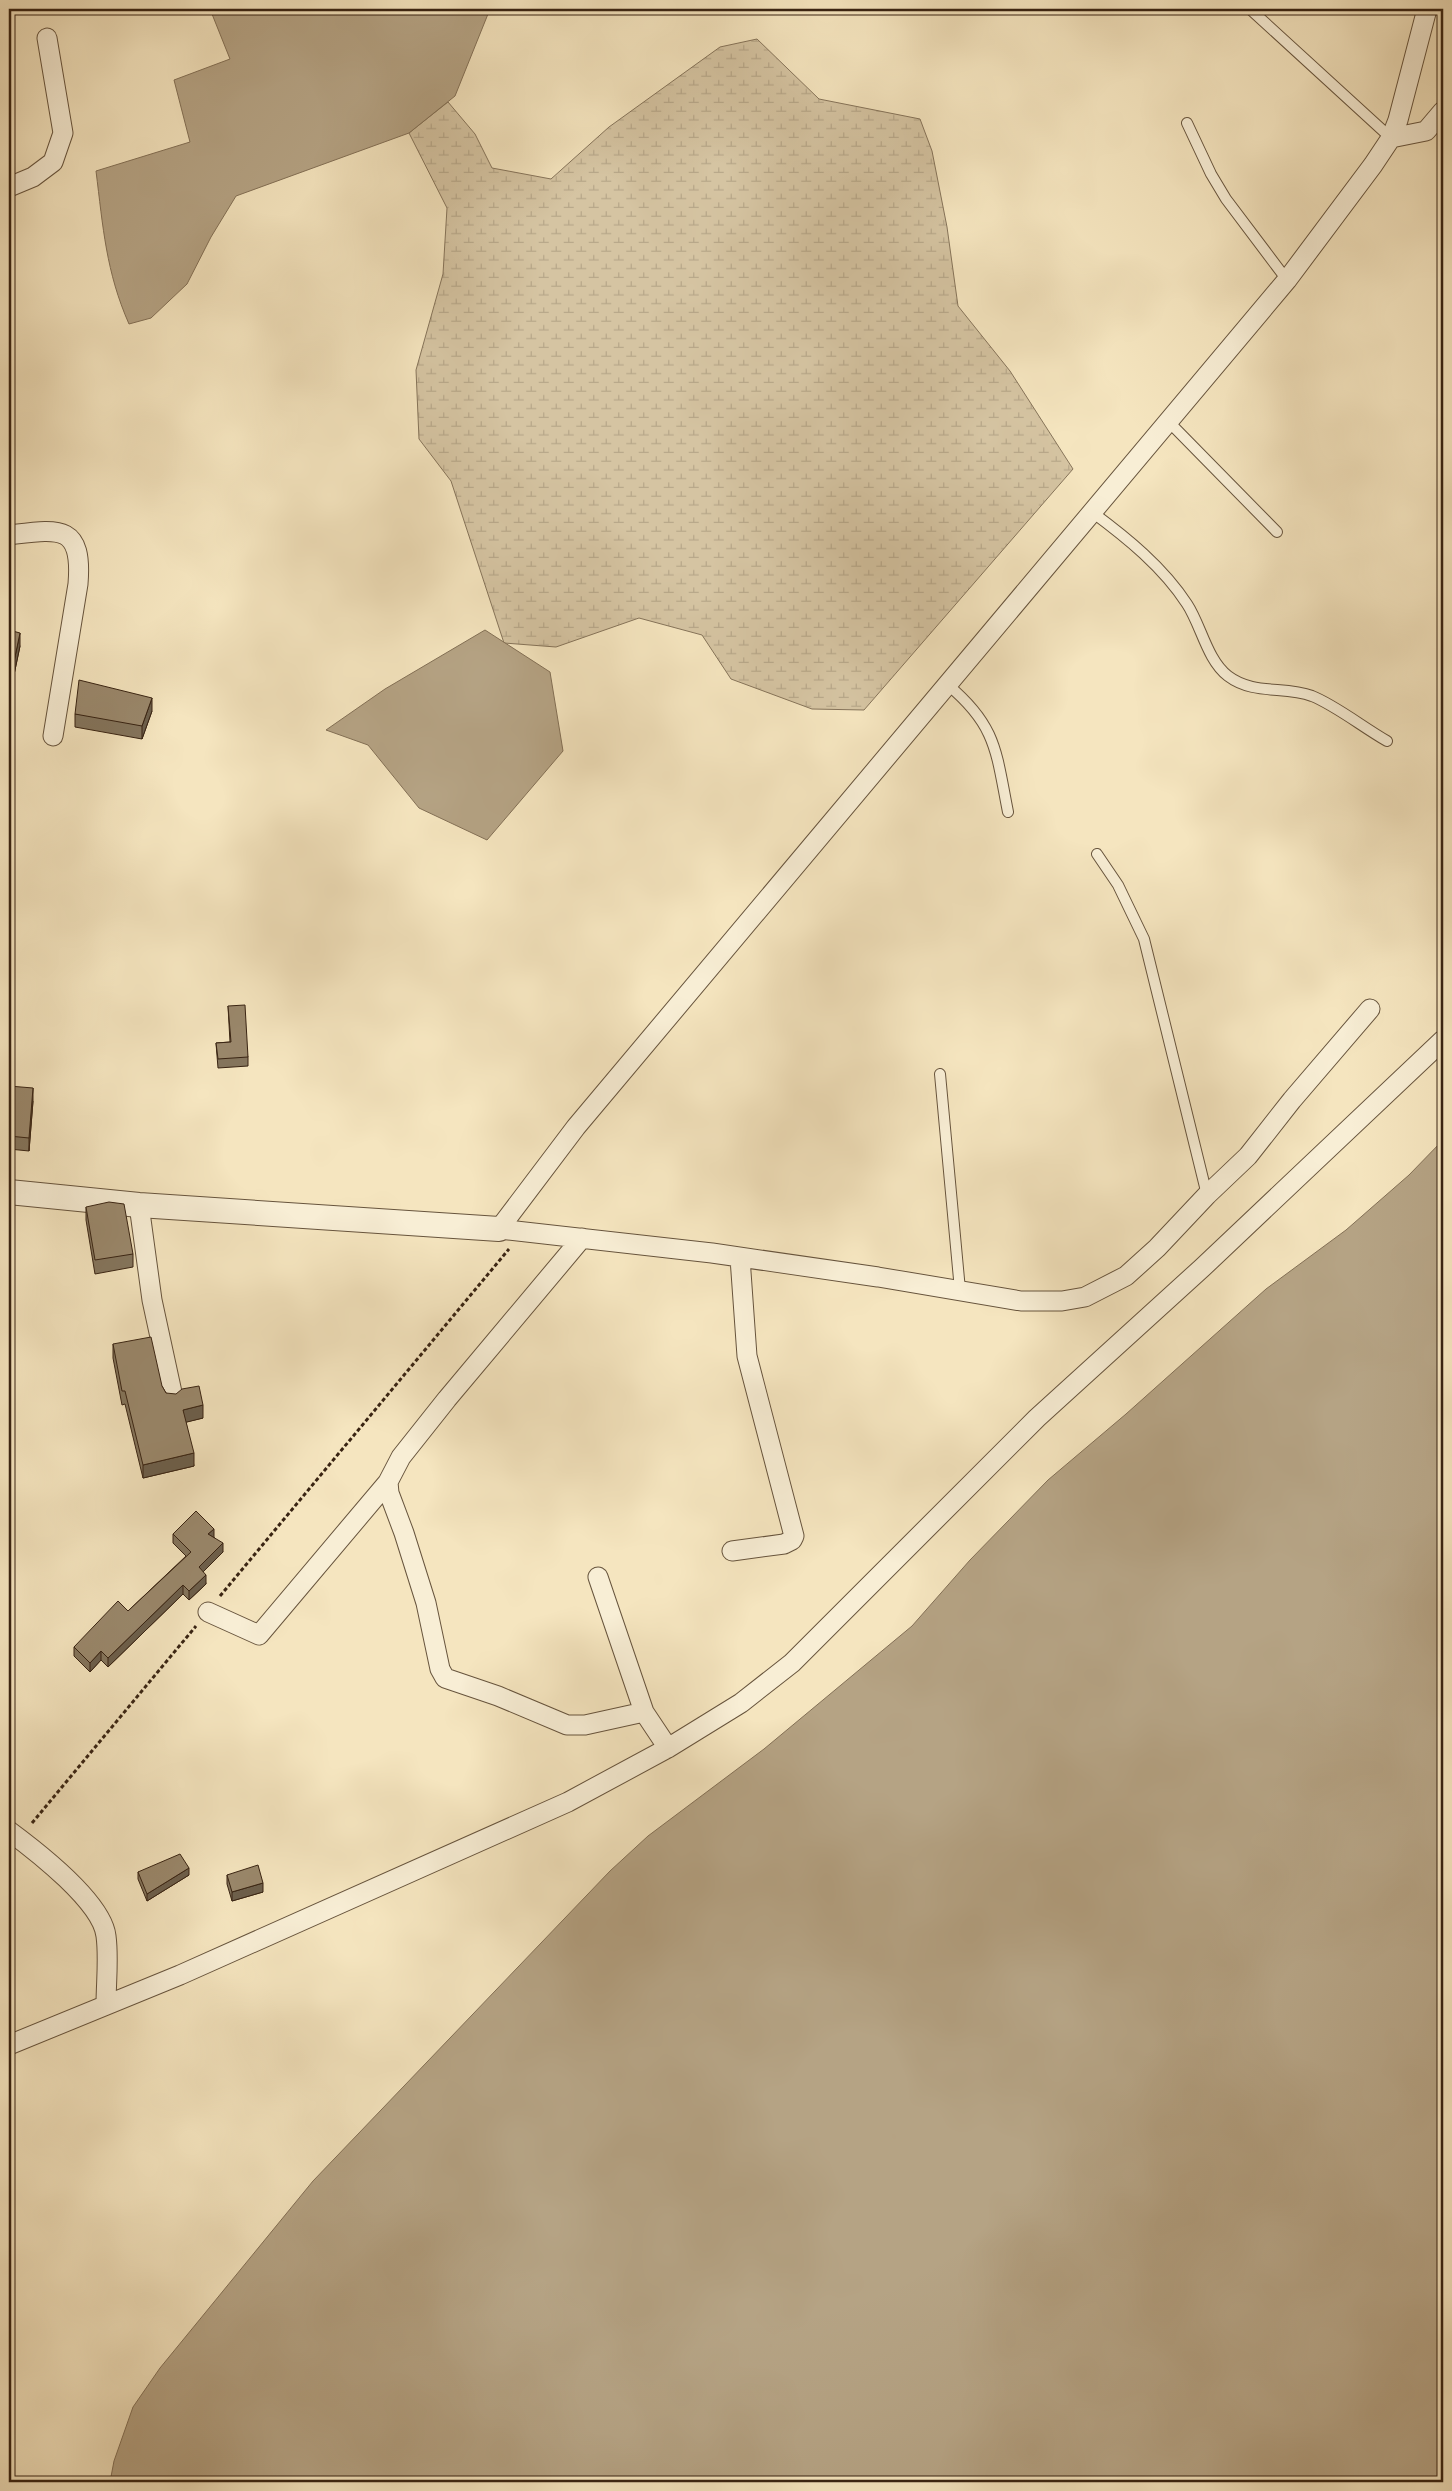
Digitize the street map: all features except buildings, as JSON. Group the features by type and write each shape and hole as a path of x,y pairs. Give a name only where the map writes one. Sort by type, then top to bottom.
{"street":[{"path":"499,1229 576,1128 1287,280 1374,165 1391,138 1398,120 1427,9"},
{"path":"9,187 34,177 53,162 63,133 47,38"},
{"path":"1391,138 1426,131 1443,111"},
{"path":"9,535 47,530 62,533 73,540 80,567 53,736"},
{"path":"9,1192 139,1205 524,1230 740,1258 960,1290 1021,1301 1062,1301 1085,1297 1126,1276 1157,1248 1207,1195 1248,1156 1292,1100 1370,1009"},
{"path":"9,2045 189,1971 568,1802 668,1748 741,1703 792,1663 1037,1418 1202,1268 1443,1040"},
{"path":"139,1205 152,1300 173,1397"},
{"path":"208,1612 259,1635 388,1482 401,1457 447,1399 582,1238"},
{"path":"732,1551 784,1544 792,1540 794,1536 747,1356 740,1258"},
{"path":"388,1482 389,1493 404,1532 426,1603 440,1669 445,1678 498,1696 567,1725 585,1724 644,1712"},
{"path":"598,1577 644,1712 668,1748"},
{"path":"14,1835 56,1869 90,1903 100,1918 106,1935 106,2005"}],"lane":[{"path":"1250,9 1391,138"},
{"path":"1187,124 1211,174 1226,198 1287,280"},
{"path":"1168,421 1277,532"},
{"path":"1092,512 1159,568 1188,605 1216,661 1227,676 1259,689 1296,692 1315,698 1387,741"},
{"path":"948,685 970,704 988,729 995,747 1008,812"},
{"path":"1096,854 1118,885 1144,940 1207,1195"},
{"path":"940,1074 960,1290"}],"path":[{"path":"14,1835 208,1612 524,1230"}],"green space":[{"path":"757,39 819,99 920,119 932,151 947,227 958,306 1010,371 1073,469 864,710 812,709 731,679 702,635 639,618 556,647 504,643 451,481 419,439 416,370 443,274 447,208 409,133 448,102 475,134 492,168 551,179 609,127 720,47"}],"shaded area":[{"path":"210,9 490,9 455,96 409,133 236,196 211,237 187,284 151,318 129,324 110,268 96,171 190,142 174,80 230,59"},
{"path":"485,630 550,672 563,751 487,840 419,808 368,745 326,730 385,689"},
{"path":"1443,1140 1443,2482 110,2482 114,2461 133,2407 160,2368 313,2181 610,1871 648,1836 764,1749 912,1626 970,1560 1048,1480 1126,1414 1266,1289 1346,1230 1409,1175"}]}
